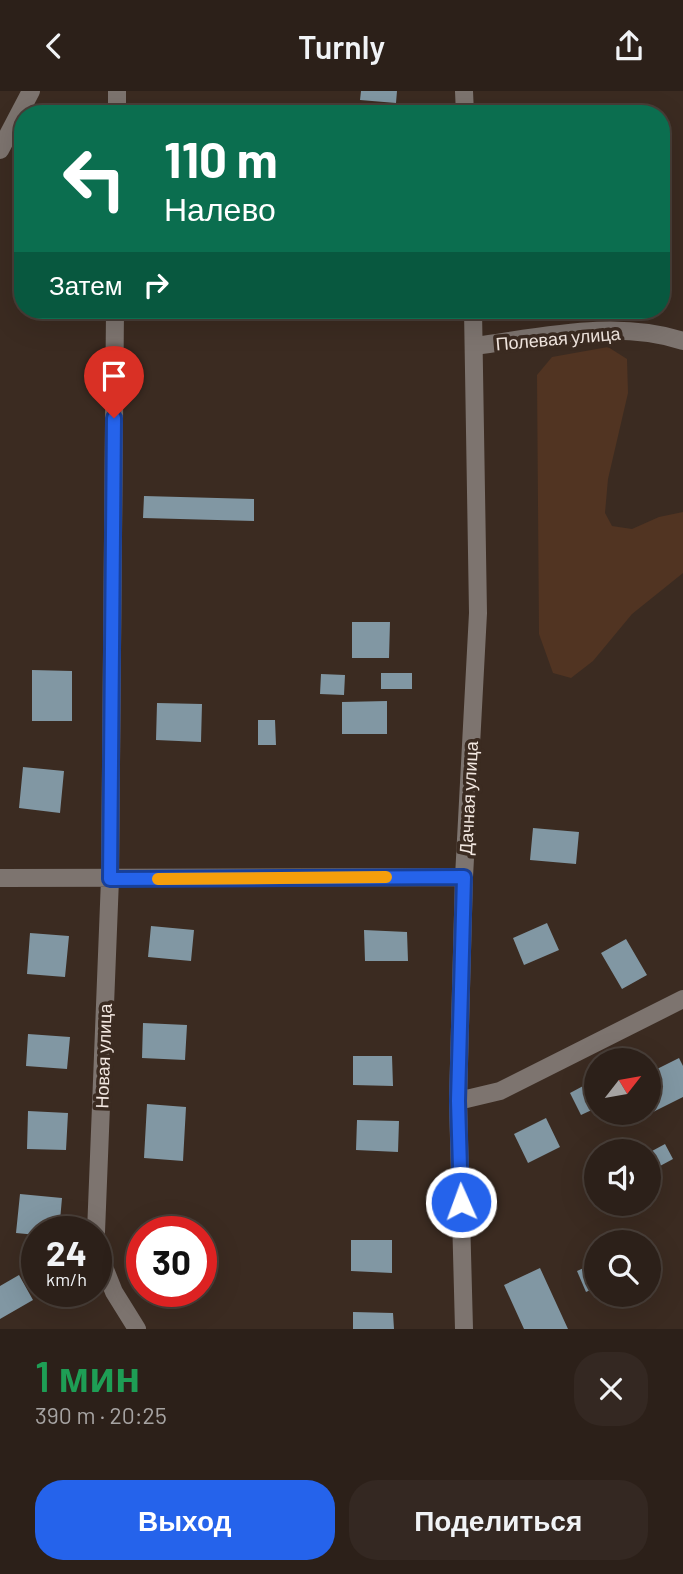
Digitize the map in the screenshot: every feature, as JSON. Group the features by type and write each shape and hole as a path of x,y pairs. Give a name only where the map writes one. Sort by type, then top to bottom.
{"street":[{"path":"0,150 14,123"},
{"name":"Новая улица","path":"97,1216 110,879 115,319"},
{"name":"Дачная улица","path":"464,1329 458,1101 464,877 478,613 474,319"},
{"name":"Полевая улица","path":"475,345 553,335 621,331 683,341"},
{"path":"0,878 464,877"},
{"path":"458,1101 500,1091 683,999"},
{"path":"112,1287 137,1329"}],"shaded area":[{"path":"608,347 627,359 628,393 608,479 605,513 612,526 632,529 659,517 683,512 683,573 632,614 593,661 571,678 553,673 539,634 537,375 552,357"}],"building":[{"path":"361,91 397,91 396,103 360,100"},
{"path":"144,496 254,499 254,521 143,518"},
{"path":"352,622 390,622 389,658 352,658"},
{"path":"32,670 72,671 72,721 32,721"},
{"path":"381,673 412,673 412,689 381,689"},
{"path":"321,674 345,675 344,695 320,694"},
{"path":"387,701 387,734 342,734 342,702"},
{"path":"157,703 202,704 201,742 156,740"},
{"path":"258,720 275,720 276,745 258,745"},
{"path":"23,767 64,771 60,813 19,808"},
{"path":"533,828 579,832 576,864 530,860"},
{"path":"547,923 559,950 524,965 513,938"},
{"path":"151,926 194,930 191,961 148,957"},
{"path":"364,930 407,932 408,961 365,961"},
{"path":"30,933 69,936 65,977 27,974"},
{"path":"626,939 647,975 622,989 601,953"},
{"path":"143,1023 187,1025 185,1060 142,1058"},
{"path":"28,1034 70,1037 67,1069 26,1066"},
{"path":"353,1056 392,1056 393,1086 353,1085"},
{"path":"679,1058 683,1066 683,1097 662,1108 662,1066"},
{"path":"584,1086 584,1114 581,1115 570,1093"},
{"path":"147,1104 186,1107 183,1161 144,1158"},
{"path":"28,1111 68,1113 66,1150 27,1149"},
{"path":"546,1118 560,1147 528,1163 514,1134"},
{"path":"357,1120 399,1121 398,1152 356,1150"},
{"path":"665,1144 673,1159 661,1165 661,1146"},
{"path":"20,1194 62,1198 60,1216 21,1216 21,1233 16,1233"},
{"path":"351,1240 392,1240 392,1273 351,1271"},
{"path":"540,1268 568,1329 524,1329 504,1285"},
{"path":"584,1268 584,1287 577,1271"},
{"path":"19,1275 21,1279 21,1307 0,1319 0,1286"},
{"path":"353,1312 393,1313 394,1329 353,1329"}],"slow traffic":[{"path":"158,879 386,877"}],"route":[{"path":"114,418 110,879 464,877 458,1101 461,1202"}]}
